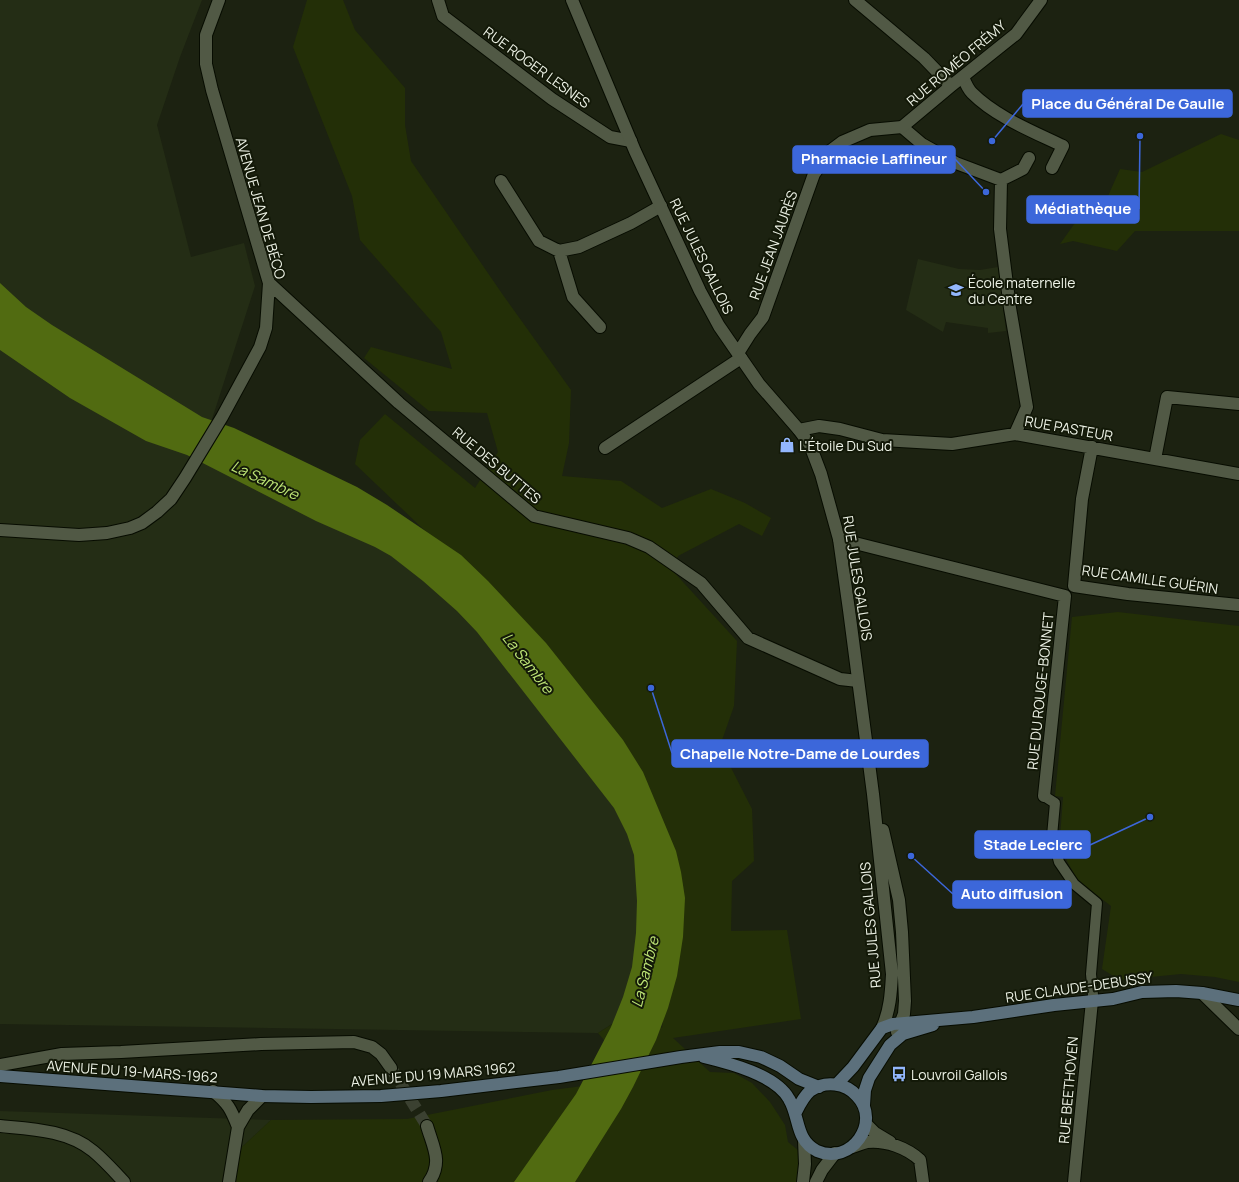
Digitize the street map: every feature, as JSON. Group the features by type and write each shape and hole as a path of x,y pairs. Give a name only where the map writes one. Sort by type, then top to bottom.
{"main road":[{"name":"RUE CLAUDE-DEBUSSY","path":"961,1018 1113,999 1142,992 1176,991 1202,993 1239,1000"},
{"path":"882,1028 901,1022 961,1018"},
{"path":"890,1045 903,1034 926,1026 961,1018"},
{"name":"RUE JULES GALLOIS","path":"836,1084 853,1068 882,1028"},
{"name":"RUE JULES GALLOIS","path":"864,1105 865,1090 870,1078 890,1045"},
{"path":"699,1055 720,1052 739,1052 761,1057 780,1066 800,1079 818,1087"},
{"path":"699,1055 728,1062 749,1070 770,1081 785,1092 790,1100 804,1140 818,1151 835,1153 852,1147 861,1137 866,1124 864,1105 858,1096 852,1091 836,1084 827,1084 810,1091 804,1098 795,1114"},
{"name":"AVENUE DU 19 MARS 1962","path":"262,1096 381,1096 441,1091 559,1077 699,1055"},
{"name":"AVENUE DU 19-MARS-1962","path":"0,1076 53,1081 213,1091 262,1096"}],"street":[{"name":"AVENUE JEAN DE BÉCO","path":"0,530 79,535 107,533 130,528 142,523 171,499 222,417 260,347 266,328 269,283 212,90 206,64 206,35 218,0"},
{"name":"RUE ROGER LESNES","path":"438,0 443,16 552,100 610,137 631,141"},
{"name":"RUE JULES GALLOIS","path":"572,0 631,141 700,291 719,326 759,384 810,445 821,474 839,538 873,794 892,974 889,1009 882,1028"},
{"path":"855,0 924,58 951,86"},
{"name":"RUE ROMÉO FRÉMY","path":"902,127 1016,34 1041,0"},
{"path":"963,77 970,92 992,109 1020,125 1063,146 1052,168"},
{"path":"902,127 922,144 956,163 1001,180 1023,169 1029,158"},
{"name":"RUE JEAN JAURÈS","path":"605,448 740,356 750,334 763,316 814,174 830,151 842,142 870,130 902,127"},
{"path":"1001,180 1000,229 1010,308 1027,407 1015,434"},
{"path":"501,181 539,241 559,251 579,247 631,223 661,206"},
{"path":"559,251 573,297 600,327"},
{"name":"RUE DES BUTTES","path":"269,283 399,403 534,516 628,538 649,547 702,583 748,638 840,679 858,681"},
{"path":"1155,459 1167,396 1239,404"},
{"name":"RUE PASTEUR","path":"799,430 819,426 840,429 882,440 952,444 1015,434 1239,474"},
{"name":"RUE CAMILLE GUÉRIN","path":"1092,448 1082,499 1074,586 1128,594 1239,606"},
{"name":"RUE DU ROUGE-BONNET","path":"839,538 1066,596 1044,796 1055,803 1052,836 1059,862 1074,884 1098,904 1091,974 1093,994 1092,1001"},
{"path":"1066,596 1074,586"},
{"name":"RUE JULES GALLOIS","path":"873,794 899,900 902,932 905,1001 904,1014 899,1029 890,1045"},
{"path":"879,851 885,872 893,928 896,932 902,932"},
{"path":"1202,993 1239,1029"},
{"name":"RUE BEETHOVEN","path":"1074,1182 1092,1001"},
{"path":"0,1065 62,1054 261,1044 354,1042 372,1047 381,1054 391,1068"},
{"path":"213,1091 225,1100 231,1109 238,1127"},
{"path":"229,1182 238,1127 248,1110 262,1096"},
{"path":"866,1124 875,1134 895,1146 910,1152 920,1160 923,1182"},
{"path":"0,1126 38,1129 74,1139 93,1151 124,1182"},
{"path":"427,1126 437,1159 434,1174 429,1182"},
{"path":"802,1182 805,1164 804,1140"},
{"path":"852,1147 867,1142 895,1146"},
{"path":"816,1182 822,1170 835,1153"}],"shaded area":[{"path":"0,0 202,0 180,57 157,125 191,257 244,243 255,286 202,450 433,576 626,801 655,879 638,1007 598,1033 0,1024"},
{"path":"307,0 343,0 355,30 405,88 405,125 411,161 503,295 571,390 569,443 562,476 621,481 662,508 711,489 745,503 771,518 762,536 739,524 678,556 672,570 737,641 734,706 720,746 752,809 754,861 732,881 731,931 787,930 801,1019 673,1038 710,1072 734,1073 752,1083 770,1102 785,1125 788,1142 798,1150 802,1182 230,1182 242,1147 271,1120 407,1119 552,1090 637,1079 598,1033 638,1008 662,1028 679,904 485,588 355,464 360,440 385,414 475,488 498,452 487,413 429,411 364,358 371,347 452,369 441,332 360,240 352,196 293,47"},
{"path":"1221,134 1239,140 1239,231 1135,231 1117,251 1073,241 1060,244 1082,213 1100,214 1120,169 1142,172"},
{"name":"École maternelle du Centre","path":"918,259 959,269 980,270 998,267 1006,331 988,333 988,328 946,322 943,332 906,310"},
{"path":"1118,612 1239,626 1239,982 1215,977 1181,974 1120,980 1102,969 1111,906 1078,881 1067,861 1060,837 1063,797 1055,796 1072,617"},
{"path":"0,1111 271,1120 242,1147 230,1182 0,1182"}],"water":[{"name":"La Sambre","path":"0,283 26,307 52,325 202,417 234,428 357,487 387,505 461,555 488,581 546,643 623,740 643,772 676,851 685,898 683,937 677,976 668,1008 656,1040 621,1109 575,1182 514,1182 576,1094 611,1027 623,997 632,967 636,933 637,901 634,855 627,834 614,808 477,632 457,611 423,581 391,556 375,547 316,521 187,455 146,441 70,398 0,350"}],"tunnel":[{"path":"391,1068 427,1126"}],"place":[{"name":"Médiathèque","path":"1140,136"},
{"name":"Place du Général De Gaulle","path":"992,141"},
{"name":"Pharmacie Laffineur","path":"986,192"},
{"name":"École maternelle du Centre","path":"956,290"},
{"name":"L'Étoile Du Sud","path":"787,445"},
{"name":"Chapelle Notre-Dame de Lourdes","path":"651,688"},
{"name":"Stade Leclerc","path":"1150,817"},
{"name":"Auto diffusion","path":"911,856"},
{"name":"Louvroil Gallois","path":"899,1074"}]}
